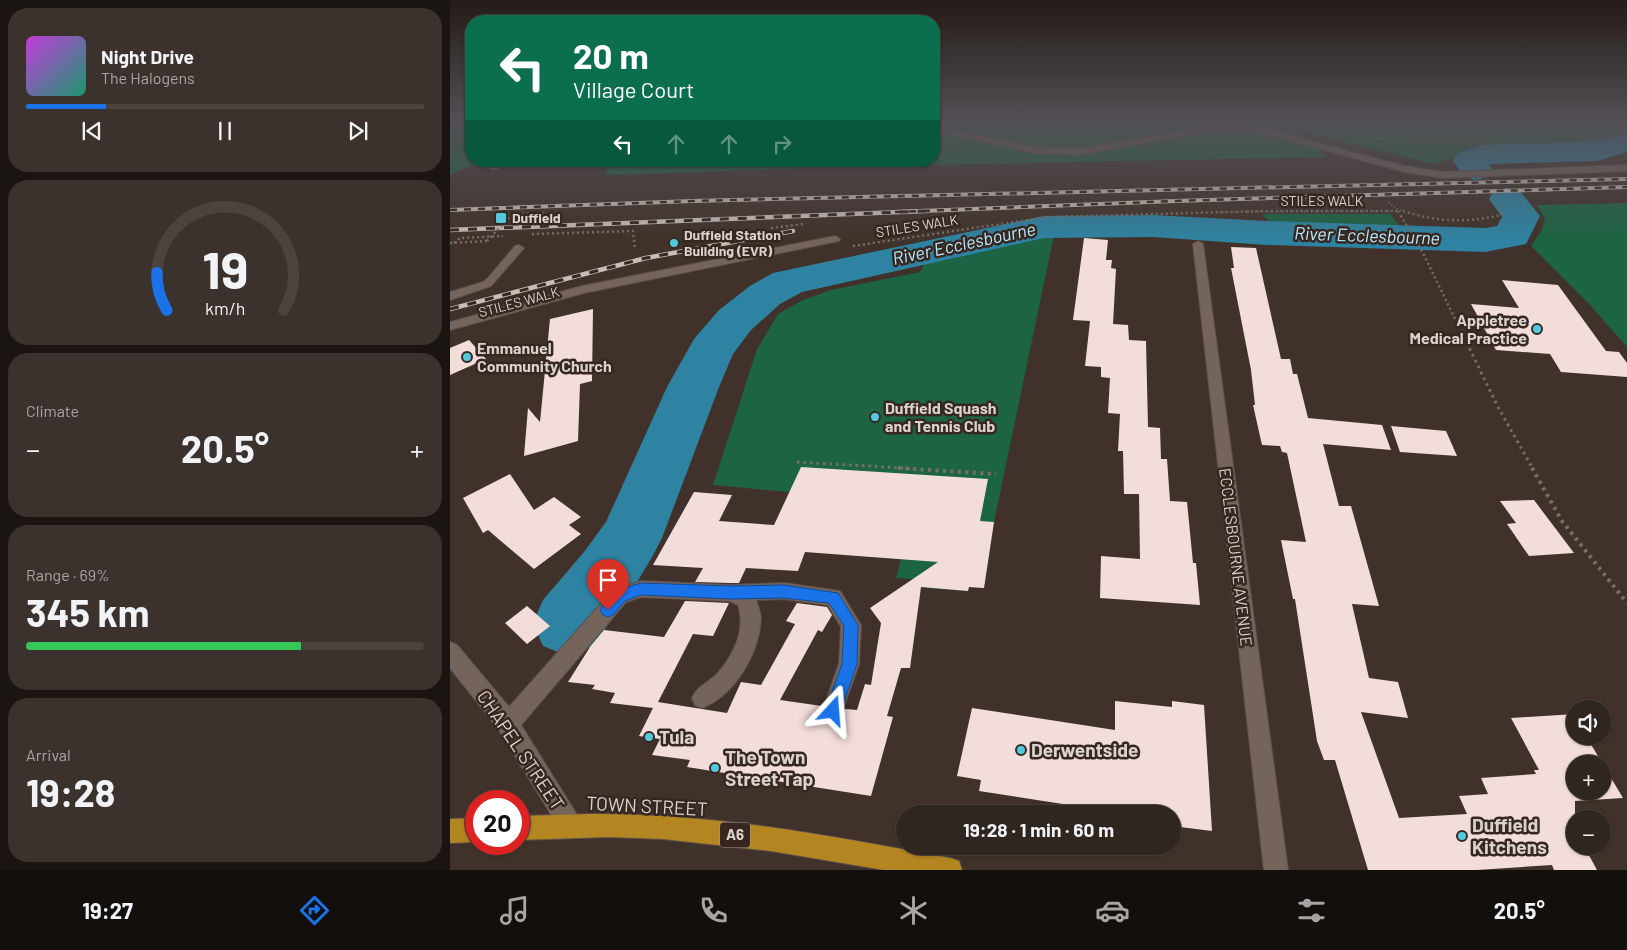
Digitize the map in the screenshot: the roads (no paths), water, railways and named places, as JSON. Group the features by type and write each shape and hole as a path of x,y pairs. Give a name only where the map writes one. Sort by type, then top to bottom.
{"highway":[{"name":"TOWN STREET","path":"530,828 663,827 789,841 950,870"},
{"path":"450,831 465,830"}],"street":[{"path":"1373,161 1405,169 1442,175 1627,168"},
{"path":"450,326 582,290 835,239"},
{"name":"ECCLESBOURNE AVENUE","path":"1198,244 1276,870"},
{"path":"450,296 487,284 519,248"},
{"path":"507,723 620,596 641,589 731,593 784,591 834,597 851,625 849,664 833,711"},
{"path":"702,698 724,681 746,647 752,617 746,600 731,593"},
{"name":"CHAPEL STREET","path":"450,652 507,723 571,826"}],"waterway":[{"name":"River Ecclesbourne","path":"1470,161 1476,170"},
{"name":"River Ecclesbourne","path":"568,623 607,573 630,538 693,387 711,350 735,320 765,295 788,282 1044,227 1153,226 1267,233 1485,240 1512,236 1521,216 1507,199"}],"railway":[{"path":"450,210 692,201 1627,179"},
{"path":"895,212 1627,187"},
{"path":"450,230 926,211"},
{"path":"450,309 646,258 793,231"}],"place":[{"name":"Duffield","path":"501,218"},
{"name":"Duffield Station Building (EVR)","path":"674,243"},
{"name":"Appletree Medical Practice","path":"1537,329"},
{"name":"Emmanuel Community Church","path":"467,357"},
{"name":"Duffield Squash and Tennis Club","path":"875,417"},
{"name":"Tula","path":"649,737"},
{"name":"Derwentside","path":"1021,750"},
{"name":"The Town Street Tap","path":"715,768"},
{"name":"Duffield Kitchens","path":"1462,836"}]}
